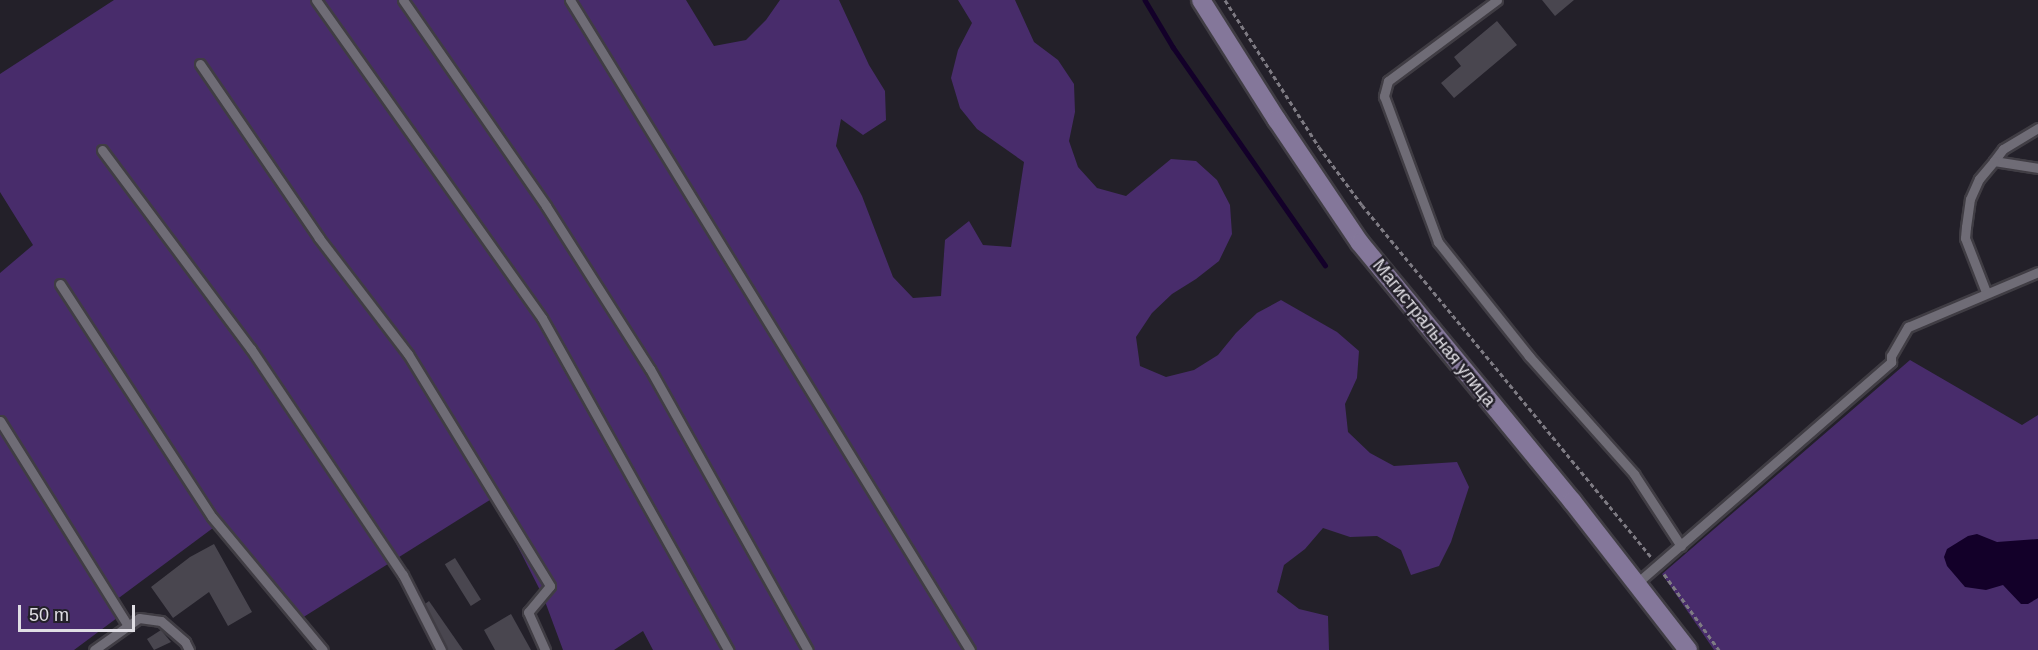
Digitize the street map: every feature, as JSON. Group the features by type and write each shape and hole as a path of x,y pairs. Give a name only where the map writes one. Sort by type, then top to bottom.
{"main road":[{"name":"Магистральная улица","path":"1201,0 1277,120 1360,243 1637,583 1688,650"}],"lane":[{"path":"316,0 542,318 728,650"},
{"path":"403,0 546,206 650,369 808,650"},
{"path":"570,0 970,650"},
{"path":"1497,0 1388,81 1384,96 1438,242 1529,356 1634,474 1681,546"},
{"path":"200,64 319,238 408,354 550,586 528,612 545,650"},
{"path":"1986,292 1965,238 1970,199 1979,179 2003,149 2038,128"},
{"path":"102,150 251,349 403,575 441,650"},
{"path":"1994,161 2038,168"},
{"path":"1637,583 1891,362 1891,356 1908,327 1986,292 2038,272"},
{"path":"60,284 212,517 323,650"},
{"path":"0,421 128,626"},
{"path":"94,650 139,618 161,621 185,642 189,650"}],"path":[{"path":"1225,0 1319,147 1362,205 1658,566 1719,650"}],"shaded area":[{"path":"114,0 686,0 714,46 746,40 766,20 780,0 839,0 869,65 885,91 886,120 863,135 841,119 836,146 862,196 893,277 913,298 941,296 945,240 969,221 983,245 1011,247 1024,162 977,129 960,108 951,78 958,50 972,23 958,0 1015,0 1034,42 1058,60 1074,84 1075,112 1069,141 1078,167 1097,188 1126,196 1171,159 1196,161 1217,180 1230,205 1232,234 1219,261 1172,294 1152,313 1136,337 1140,366 1166,377 1194,370 1218,355 1257,313 1281,300 1337,332 1359,351 1357,378 1345,404 1348,432 1370,453 1394,466 1457,462 1469,487 1451,542 1439,566 1411,575 1401,550 1377,536 1350,537 1323,528 1305,549 1284,565 1277,592 1299,609 1328,616 1329,650 653,650 643,631 614,650 563,650 543,596 493,498 302,618 217,525 112,603 121,615 74,650 0,650 0,273 33,245 0,192 0,74"},
{"path":"1910,360 2022,425 2038,415 2038,650 1714,650 1662,574"},
{"path":"1977,534 1997,542 2038,539 2038,598 2028,604 2021,604 2003,585 1986,590 1965,587 1947,566 1944,557 1947,549 1968,536"}],"building":[{"path":"1542,0 1574,0 1555,16"},
{"path":"1497,21 1517,45 1454,98 1441,83 1461,66 1454,57"},
{"path":"214,544 252,612 228,626 209,592 173,618 151,587 190,557"},
{"path":"455,558 481,600 471,606 445,564"},
{"path":"429,601 463,650 448,650 425,604"},
{"path":"511,614 531,650 495,650 484,630"},
{"path":"161,630 171,642 154,650 147,639"}],"waterway":[{"path":"1145,0 1173,47 1325,265"}]}
